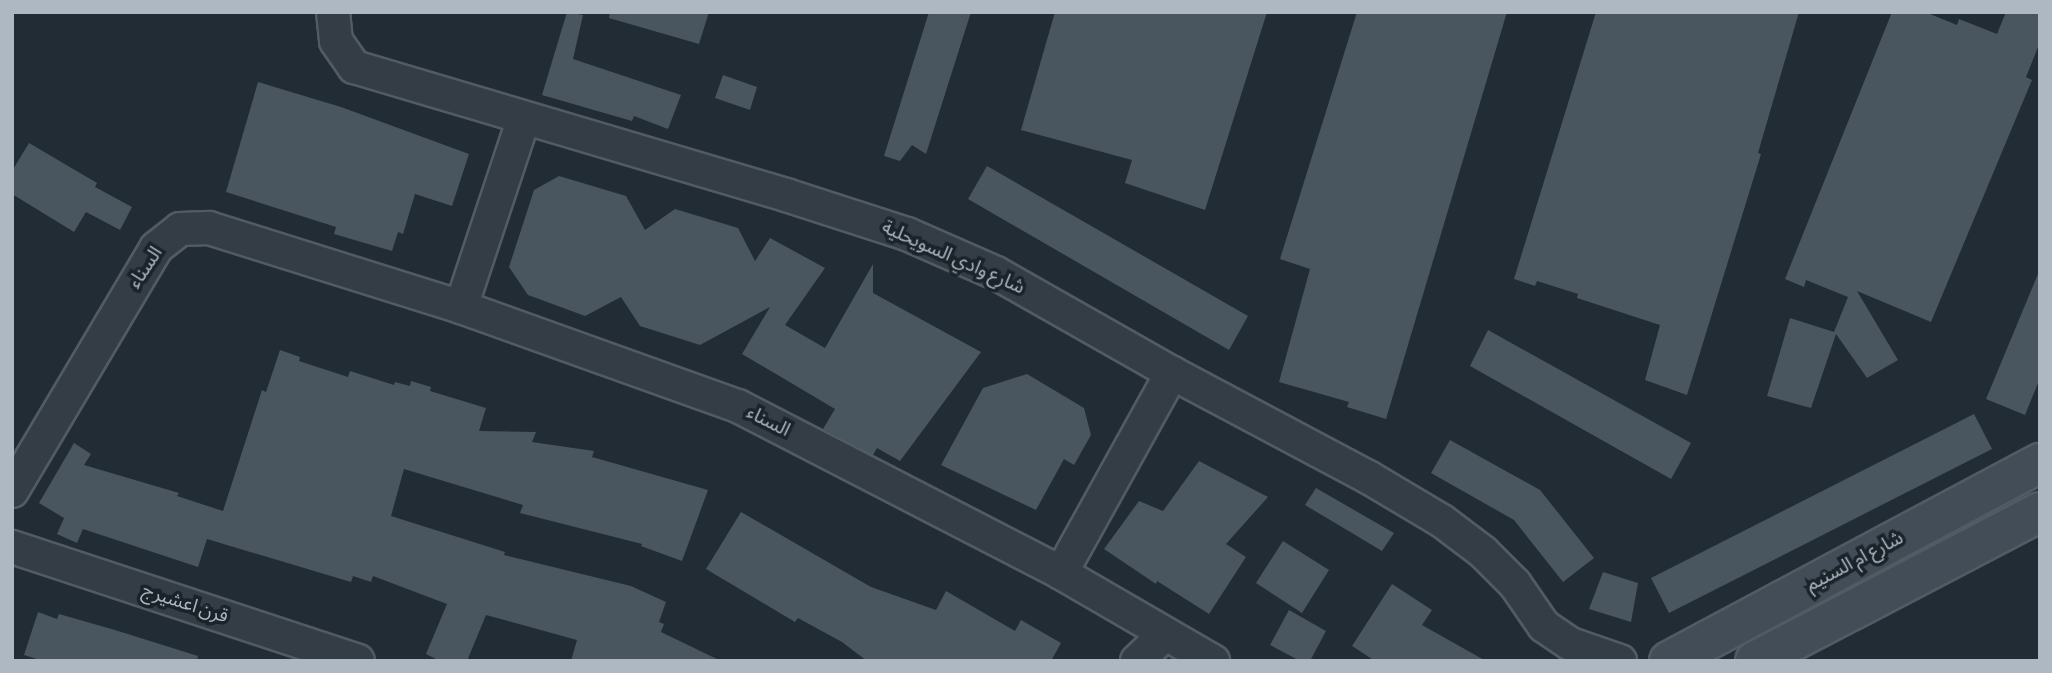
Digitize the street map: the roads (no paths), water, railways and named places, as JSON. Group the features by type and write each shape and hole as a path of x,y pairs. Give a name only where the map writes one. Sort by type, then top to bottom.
{"main road":[{"name":"شارع ام السنيم","path":"1669,661 2040,463"},
{"path":"1755,661 2040,512"}],"street":[{"name":"شارع وادي السويحلية","path":"335,27 354,67 786,195 907,234 996,273 1172,373 1368,477 1442,522 1483,552 1515,584 1544,626 1571,644 1620,661"},
{"path":"461,307 524,118"},
{"name":"السناء","path":"12,491 156,248 180,229 209,228 461,307 738,406 1061,573 1213,661"},
{"path":"1061,573 1172,373"},
{"name":"قرن اعشيرج","path":"12,547 358,661"},
{"name":"شارع وادي السويحلية","path":"1544,626 1547,661"},
{"path":"1138,661 1165,634"}]}
